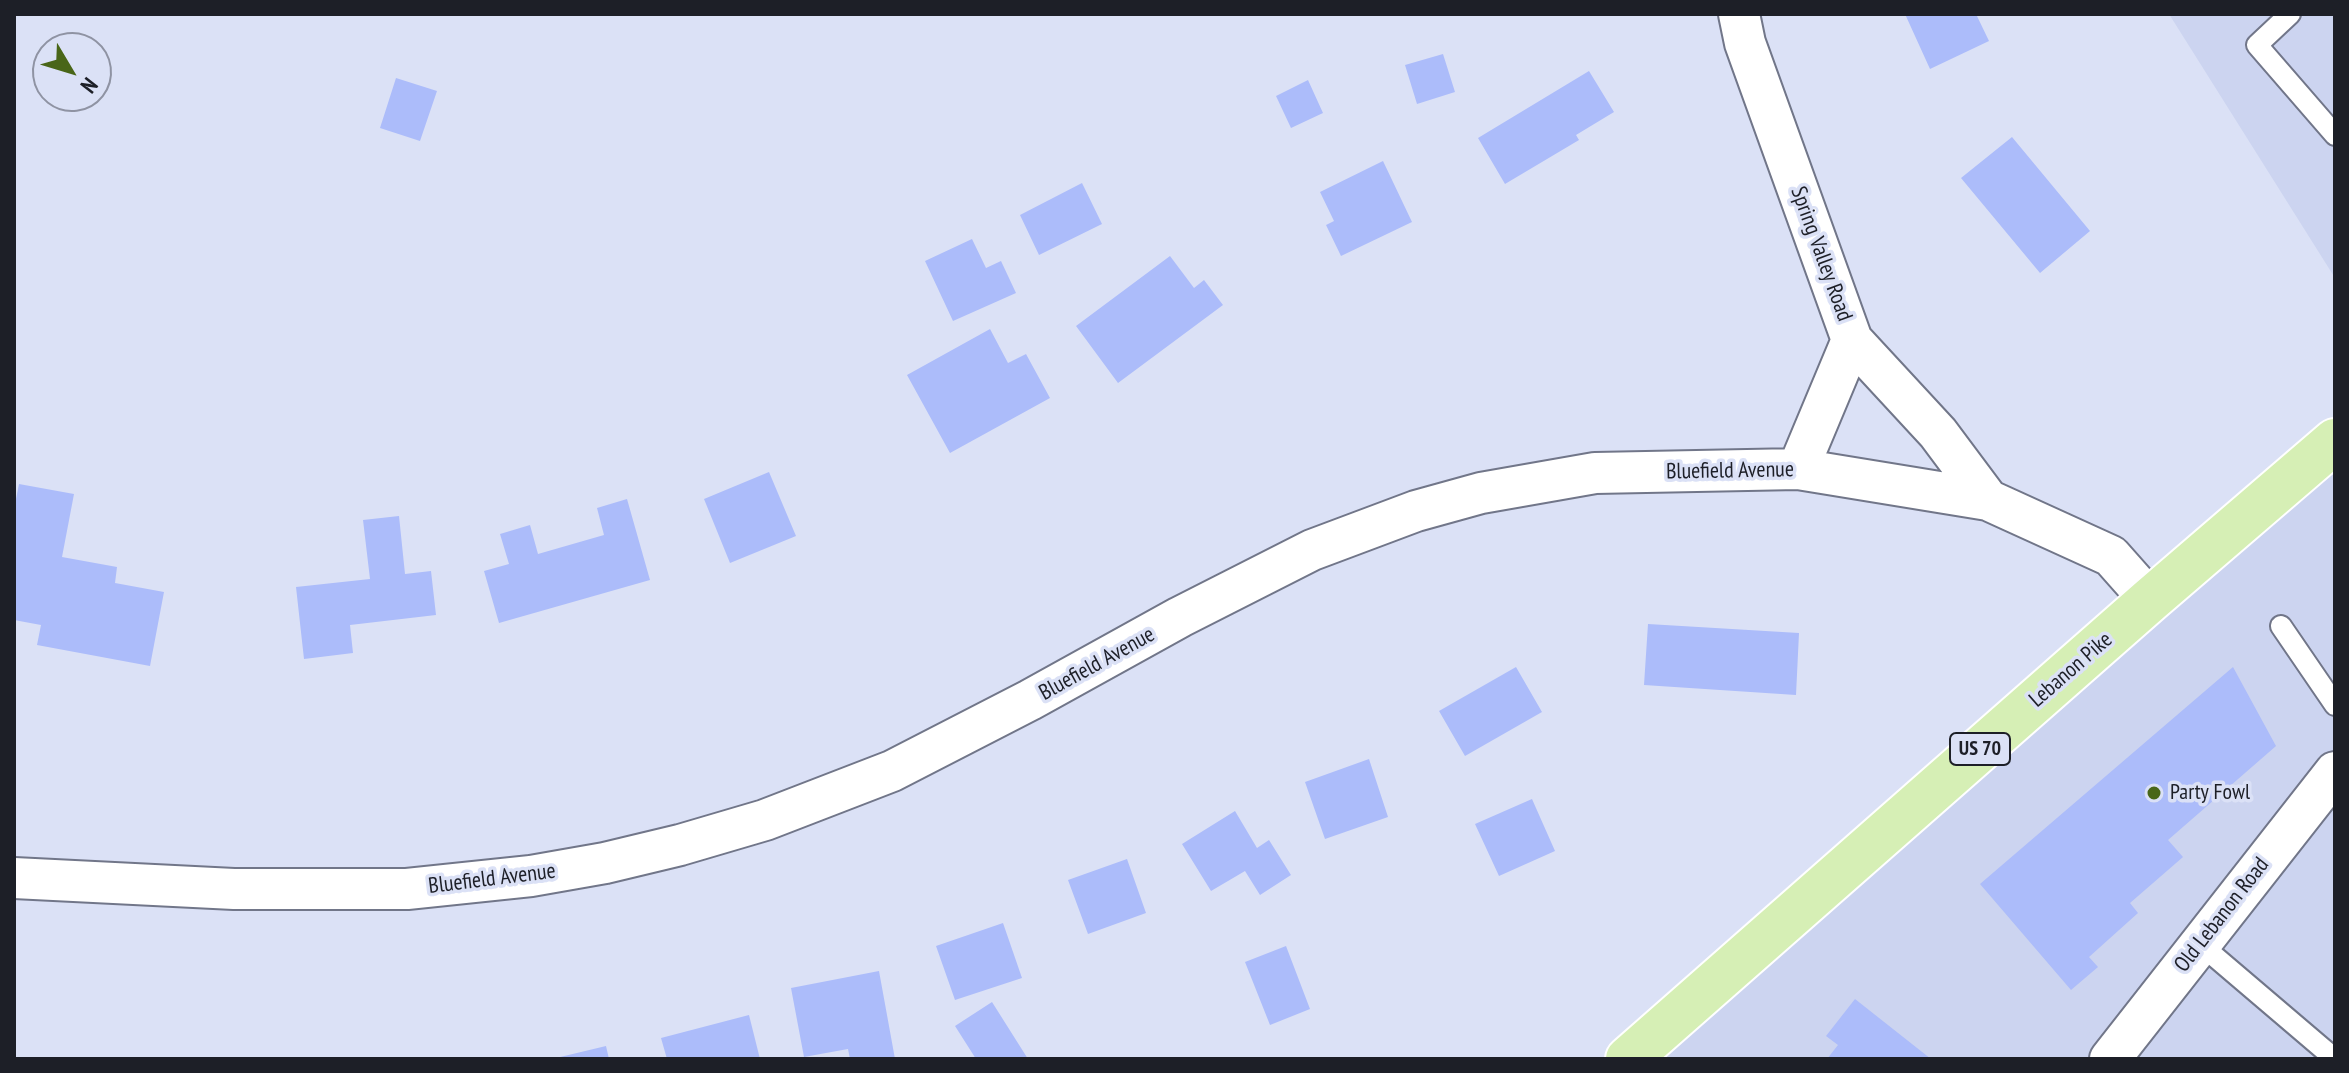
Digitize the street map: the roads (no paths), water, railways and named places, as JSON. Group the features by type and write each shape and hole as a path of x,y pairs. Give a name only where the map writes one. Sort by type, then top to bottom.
{"main road":[{"name":"Lebanon Pike","path":"1628,1059 2335,441"}],"street":[{"name":"Spring Valley Road","path":"1739,14 1745,43 1852,340 1938,433 1988,500"},
{"path":"1798,469 1852,340"},
{"name":"Bluefield Avenue","path":"14,878 234,889 379,890 475,884 605,863 765,820 892,771 1312,550 1416,511 1481,493 1595,473 1798,469 1988,500 2111,556 2150,600"},
{"name":"Old Lebanon Road","path":"2111,1059 2335,772"}],"lane":[{"path":"2290,14 2257,45 2335,135"},
{"path":"2281,626 2335,705"},
{"path":"2200,944 2335,1059"}],"place":[{"name":"Party Fowl","path":"2154,793"}]}
